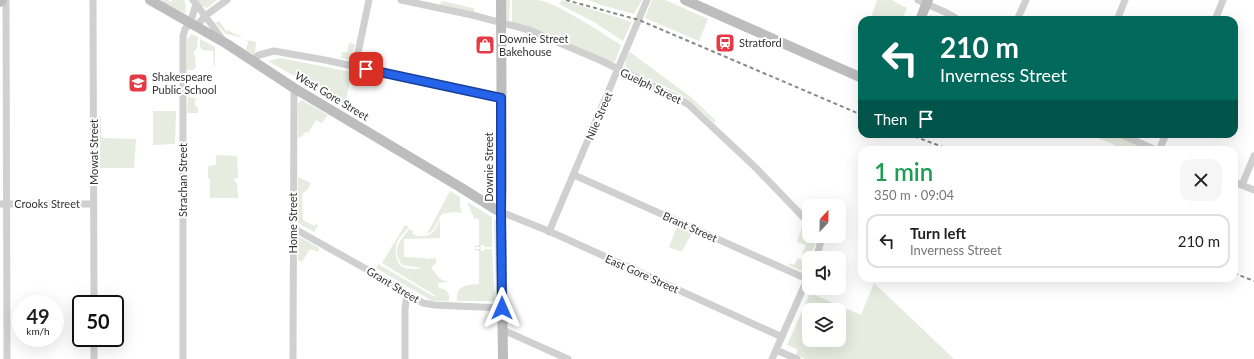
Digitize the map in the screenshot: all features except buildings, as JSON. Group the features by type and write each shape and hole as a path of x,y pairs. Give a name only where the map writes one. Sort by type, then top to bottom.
{"street":[{"path":"6,0 3,204 7,359"},
{"name":"Mowat Street","path":"93,0 94,295"},
{"name":"West Gore Street","path":"150,0 227,44 294,88 501,212"},
{"path":"190,24 200,22 205,16 227,0"},
{"path":"355,67 369,0"},
{"name":"Guelph Street","path":"401,0 472,15 541,35 681,100 689,105 756,167 802,216"},
{"name":"Downie Street","path":"501,0 503,359"},
{"name":"Nile Street","path":"549,232 647,0"},
{"path":"685,0 858,76"},
{"path":"1019,16 1026,0"},
{"path":"1119,16 1125,0"},
{"path":"1217,16 1223,0"},
{"path":"921,16 924,1 952,16"},
{"path":"195,2 227,44"},
{"name":"Strachan Street","path":"183,359 183,36 185,29 190,24 195,2"},
{"path":"251,60 259,55 274,51 501,98"},
{"name":"Home Street","path":"293,359 294,88"},
{"path":"1129,138 1147,146"},
{"path":"1242,185 1254,156"},
{"name":"Brant Street","path":"574,175 802,274"},
{"path":"1238,184 1254,190"},
{"name":"Crooks Street","path":"3,204 94,204"},
{"name":"East Gore Street","path":"501,212 549,232 782,337"},
{"name":"Grant Street","path":"293,228 375,274 423,304 502,308"},
{"path":"772,359 802,291"},
{"path":"405,359 405,309 407,294"},
{"path":"503,330 568,359"},
{"path":"94,347 94,359"},
{"path":"776,350 797,359"}],"shaded area":[{"path":"168,0 170,2 173,0 184,0 186,5 185,13 162,1"},
{"path":"197,0 217,0 207,8 201,7"},
{"path":"506,0 510,0 509,22 506,19"},
{"path":"512,0 537,0 546,2 580,19 621,45 615,62 611,62 512,24"},
{"path":"562,0 632,22 623,41 594,22 559,4"},
{"path":"589,0 642,0 634,14"},
{"path":"652,0 665,0 708,19 699,41 645,18"},
{"path":"877,0 891,0 907,8 904,16 871,16"},
{"path":"442,1 473,8 474,12 440,5"},
{"path":"219,21 226,31 228,30 241,37 226,34 215,23"},
{"path":"192,34 198,37 197,48 193,53 195,55 196,68 194,68 194,70 187,70 187,39"},
{"path":"200,39 215,47 215,66 213,51 202,50 200,47"},
{"path":"245,40 256,42 255,53 253,54 246,50 248,42"},
{"path":"349,43 355,44 351,60 341,58 342,52 347,52"},
{"path":"630,52 692,98 716,121 715,123 701,110 677,93 662,85 662,83 657,83 627,70 626,60"},
{"path":"280,58 352,72 345,105 268,61"},
{"path":"188,97 198,99 195,100 195,106 198,107 198,113 187,113"},
{"path":"302,100 328,115 322,123 316,120 308,133 306,132 298,138 298,103"},
{"path":"153,111 176,111 175,144 153,145"},
{"path":"101,116 101,136 103,138 136,139 134,168 100,168"},
{"path":"1098,138 1121,138 1140,146 1117,146"},
{"path":"216,155 237,156 238,178 233,179 237,184 238,198 210,198 208,166 216,165"},
{"path":"298,177 311,183 308,189 302,194 303,220 314,226 316,224 318,225 314,232 298,223"},
{"path":"450,191 460,197 462,213 453,212 442,214 431,232 424,234 429,230"},
{"path":"467,202 492,217 492,247 484,247 484,245 481,245 481,247 474,247 479,245 479,219 474,218"},
{"path":"440,219 440,238 404,239 404,257 427,259 436,258 436,264 431,267 441,280 448,281 438,283 439,288 444,289 447,292 449,301 432,301 376,268 378,264 433,296 436,296 382,263 405,225 409,227 399,238 396,245 396,255 399,264 406,268 423,268 402,265 397,255 398,246 409,229 413,231 412,234 416,236 426,236 435,229"},
{"path":"497,219 498,298 496,301 494,220"},
{"path":"677,227 692,232 682,252 669,247"},
{"path":"802,227 802,243 816,243 812,251 803,251 806,245 797,242"},
{"path":"300,237 319,248 318,252 310,249 302,262 298,260 298,239"},
{"path":"474,249 481,249 481,251 484,251 484,249 492,249 495,301 457,301 458,292 460,289 466,286 479,284 479,251"},
{"path":"798,258 802,260 802,271 788,265 789,263 794,265"},
{"path":"874,283 954,359 805,359 796,355 797,349 787,345 802,311 802,347 846,347 846,309 861,315"},
{"path":"809,295 815,295 833,303 806,303"}],"railway":[{"path":"566,0 639,20 858,113"},
{"path":"919,138 940,146"},
{"path":"1238,275 1254,281"}],"place":[{"name":"Stratford","path":"725,43"},
{"name":"Downie Street Bakehouse","path":"485,45"},
{"name":"Shakespeare Public School","path":"138,83"}],"route":[{"path":"366,69 501,98 502,308"}]}
